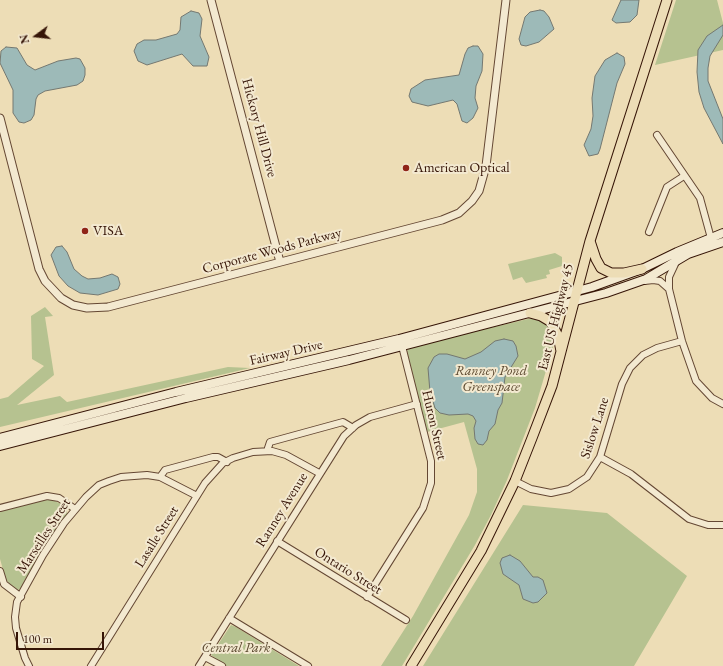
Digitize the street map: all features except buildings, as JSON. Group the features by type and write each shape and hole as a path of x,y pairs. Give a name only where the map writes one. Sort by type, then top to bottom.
{"main road":[{"name":"East US Highway 45","path":"411,666 481,551 515,481 552,386 590,241 667,0"},
{"path":"712,241 723,233"},
{"path":"590,241 596,259 601,268 611,273 624,274 642,269"},
{"path":"712,241 723,242"},
{"name":"Fairway Drive","path":"0,438 170,394 574,302 616,290 646,279 663,270 679,258 712,241"},
{"name":"Fairway Drive","path":"0,446 401,342 577,292 642,269 712,241"},
{"path":"530,313 541,316 551,322 558,336 562,352"}],"street":[{"name":"Hickory Hill Drive","path":"211,0 280,262"},
{"name":"Corporate Woods Parkway","path":"0,118 41,274 52,290 61,298 74,305 87,308 108,307 442,220 459,213 472,201 482,184 486,166 506,0"},
{"path":"657,136 703,205 712,241"},
{"path":"649,232 667,187 684,176"},
{"path":"679,258 669,277 670,289 682,340 696,381 712,398 723,404"},
{"path":"616,290 626,290 646,281 653,280 660,281 670,289"},
{"name":"Sislow Lane","path":"515,481 540,492 561,491 578,484 587,477 600,457 622,384 630,368 643,356 657,348 682,340"},
{"name":"Huron Street","path":"367,597 423,508 431,483 431,461 401,342"},
{"name":"Ranney Avenue","path":"199,666 339,442 353,428 370,417 417,404"},
{"path":"267,451 270,442 343,422 353,428"},
{"name":"Lasalle Street","path":"91,666 212,474 227,462 253,452 267,451 286,455 319,474"},
{"path":"160,477 165,470 213,457 218,457 227,462"},
{"path":"600,457 631,474 689,519 708,525 723,525"},
{"name":"Marseilles Street","path":"29,666 24,658 16,628 16,609 43,555 75,508 94,489 109,481 132,475 160,477 197,496"},
{"path":"0,508 47,496 59,498 75,508"},
{"name":"Ontario Street","path":"277,541 406,620"},
{"path":"0,571 4,584 21,597"},
{"path":"229,618 308,666"},
{"path":"205,657 222,666"}],"green space":[{"path":"676,0 717,0 723,23 723,50 655,65"},
{"path":"555,253 562,257 562,266 549,270 550,274 546,275 547,278 526,283 522,277 513,280 508,264"},
{"path":"45,307 53,316 45,317 54,375 17,405 60,396 67,402 228,367 250,368 0,427 0,399 8,397 44,366 32,359 31,316"},
{"name":"Ranney Pond Greenspace","path":"532,318 544,322 550,328 553,337 553,347 535,408 507,480 475,545 402,666 381,666 413,616 469,515 477,492 477,469 464,422 427,432 407,351 410,347"},
{"path":"51,499 67,507 67,515 22,587 17,591 6,580 0,559 0,511"},
{"path":"523,505 607,513 687,576 634,666 423,666"},
{"name":"Central Park","path":"231,625 299,666 225,666 211,655"}],"water":[{"path":"621,0 639,0 637,15 630,22 616,23 612,20"},
{"path":"540,10 544,11 549,17 554,29 539,42 526,46 521,45 519,39 525,17 530,12"},
{"path":"191,11 199,13 202,19 200,36 209,57 207,66 193,66 182,54 147,65 138,61 134,51 137,44 144,40 156,40 177,34 180,30 181,17"},
{"path":"723,25 723,35 710,56 708,81 723,119 723,144 704,108 699,92 697,72 698,50 707,36"},
{"path":"478,46 483,54 482,71 476,86 475,98 478,108 473,118 467,123 462,121 457,104 453,100 428,106 412,102 409,96 411,89 425,80 459,75 465,54 468,48"},
{"path":"6,47 17,48 27,65 35,70 58,61 76,58 80,59 85,68 83,81 77,85 45,91 38,95 34,115 31,120 24,123 19,122 13,113 13,90 0,63 1,51"},
{"path":"617,53 624,57 625,64 617,83 600,149 598,154 589,156 584,145 591,129 593,116 592,98 595,76 605,60"},
{"path":"62,246 67,252 74,269 82,276 88,279 100,278 112,274 118,277 120,284 118,289 98,295 80,293 68,286 59,276 51,255 56,247"},
{"path":"504,339 513,341 516,346 518,356 505,377 502,403 498,410 495,424 489,431 487,440 483,445 478,444 475,439 474,428 476,421 473,416 468,414 449,415 440,413 435,408 430,392 428,368 434,357 439,354 447,354 465,359 481,352 495,341"},
{"path":"510,555 520,561 533,577 538,577 543,580 547,593 538,602 533,603 523,599 519,585 503,574 500,563 502,558"}],"place":[{"name":"American Optical","path":"406,168"},
{"name":"VISA","path":"85,231"}]}
